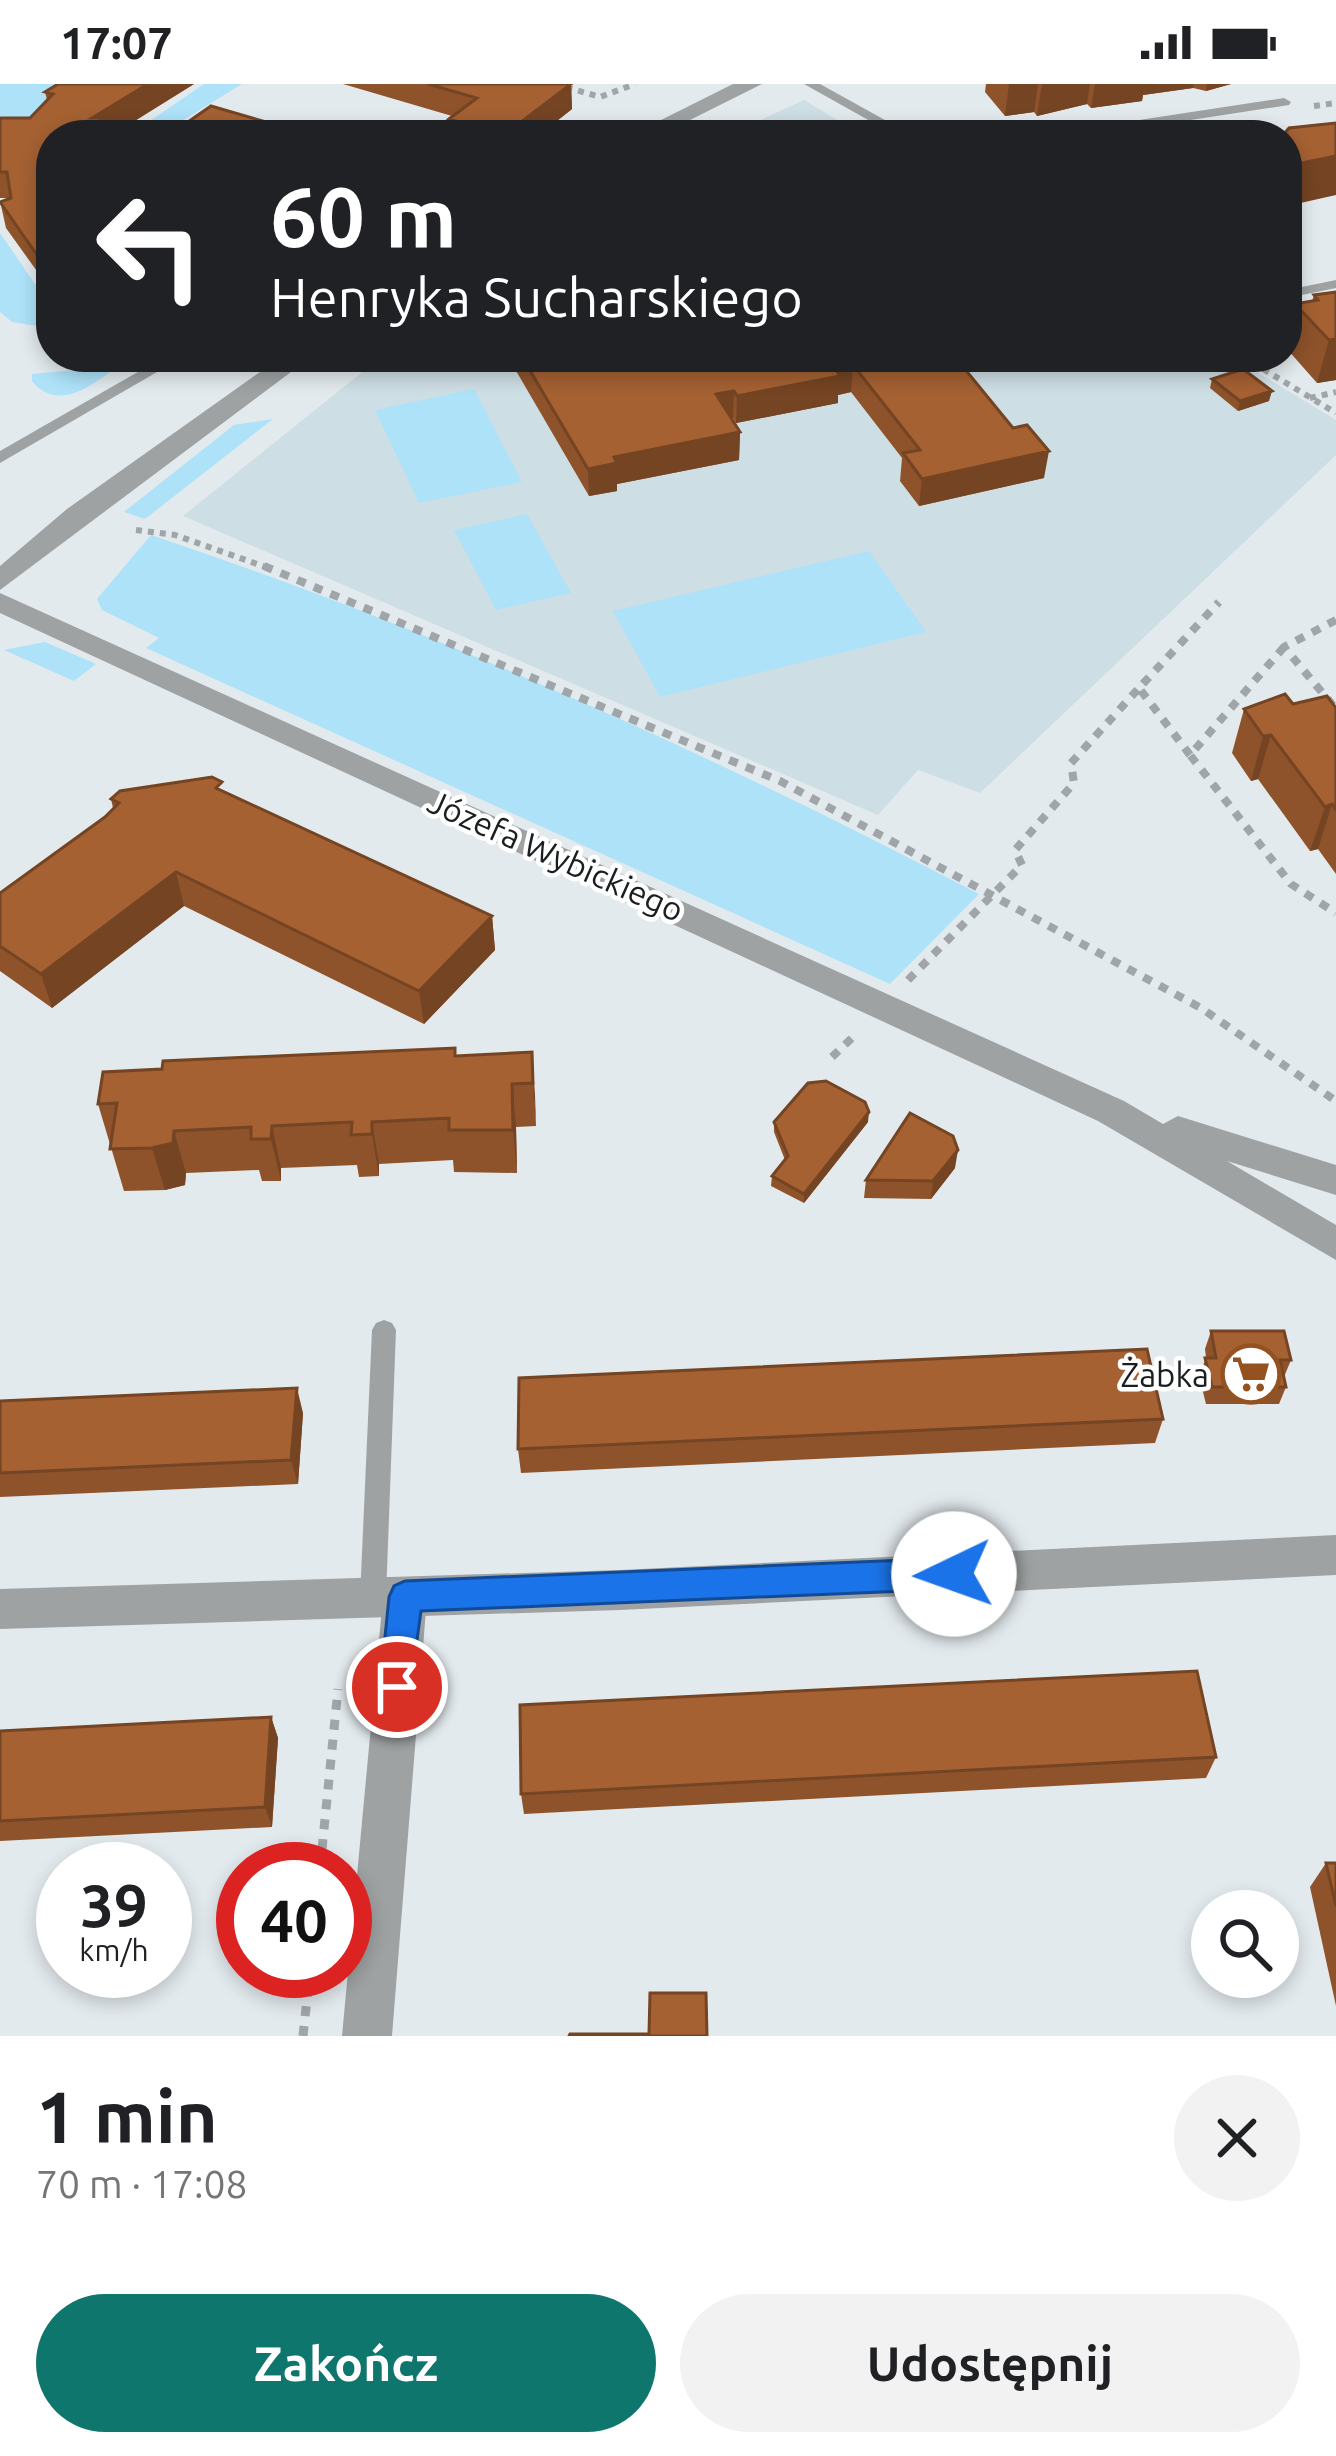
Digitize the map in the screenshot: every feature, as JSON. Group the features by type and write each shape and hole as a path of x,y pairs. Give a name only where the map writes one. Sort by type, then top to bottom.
{"street":[{"path":"674,120 752,84"},
{"path":"0,581 77,514 277,372"},
{"name":"Józefa Wybickiego","path":"0,602 1111,1111 1336,1244"},
{"name":"Józefa Wybickiego","path":"1111,1111 1336,1180"},
{"path":"0,1609 389,1597 1336,1555"},
{"path":"367,2036 389,1597"}],"lane":[{"path":"810,84 877,120"},
{"path":"1166,120 1284,102"},
{"path":"1302,290 1336,284"},
{"path":"0,458 149,372"},
{"path":"384,1330 389,1597"}],"path":[{"path":"555,84 600,97 635,84"},
{"path":"1268,372 1336,412"},
{"path":"1310,398 1336,392"},
{"path":"136,530 175,535 244,559 780,781 1201,1008 1336,1101"},
{"path":"832,1057 1022,865 1016,850 1074,783 1071,763 1219,602"},
{"path":"1190,754 1284,647 1336,620"},
{"path":"1284,647 1336,710"},
{"path":"1139,688 1291,884 1336,913"},
{"path":"323,1842 338,1689"},
{"path":"303,2036 307,1998"}],"shaded area":[{"path":"0,84 91,84 0,141"},
{"path":"204,84 242,84 183,120 151,120"},
{"path":"804,100 837,120 761,120"},
{"path":"0,233 36,284 36,326 12,322 0,312"},
{"path":"110,372 87,388 64,395 42,390 32,381 32,374"},
{"path":"362,372 1257,372 1336,420 1336,455 980,793 918,770 878,815 183,516"},
{"path":"474,389 522,482 419,503 375,410"},
{"path":"273,419 145,519 124,512 234,425"},
{"path":"527,514 571,593 496,610 454,530"},
{"path":"151,535 363,612 572,698 778,793 979,894 890,984 146,648 159,638 102,610 97,599"},
{"path":"869,551 926,632 660,697 613,611"},
{"path":"45,642 96,664 74,681 4,650"}],"building":[{"path":"58,84 148,84 92,118 100,120 36,120 36,254 0,202 11,198 7,172 0,172 0,118 30,118 53,94 45,92"},
{"path":"428,84 571,84 524,120 449,119 477,98"},
{"path":"211,106 259,120 191,120"},
{"path":"1336,123 1336,156 1302,163 1302,127"},
{"path":"1336,292 1336,339 1329,340 1302,311 1302,303 1318,300 1314,295"},
{"path":"531,372 837,372 840,376 737,396 734,391 716,394 740,432 614,457 617,463 588,469"},
{"path":"859,372 967,372 1013,428 1027,425 1049,451 922,479 903,453 920,450"},
{"path":"1247,372 1272,391 1240,401 1212,379"},
{"path":"1285,694 1293,704 1327,696 1336,708 1336,810 1332,804 1325,807 1271,735 1263,736 1244,709"},
{"path":"212,777 222,782 216,788 492,916 419,991 176,872 41,974 0,946 0,893 105,817 119,803 111,799 120,791"},
{"path":"455,1048 455,1056 532,1052 533,1083 512,1084 513,1130 449,1130 449,1118 372,1122 372,1134 351,1135 352,1122 272,1126 271,1139 251,1139 251,1127 174,1131 173,1143 110,1149 117,1103 98,1104 103,1072 162,1069 163,1061"},
{"path":"826,1081 865,1102 869,1112 804,1194 772,1176 788,1156 774,1122 808,1083"},
{"path":"910,1113 953,1136 958,1150 933,1181 866,1180"},
{"path":"1211,1331 1284,1331 1291,1360 1280,1360 1286,1387 1212,1387 1205,1358 1216,1358"},
{"path":"1147,1349 1163,1419 518,1449 519,1378"},
{"path":"297,1388 291,1460 0,1473 0,1401"},
{"path":"1197,1671 1216,1757 521,1794 520,1705"},
{"path":"271,1717 265,1807 0,1821 0,1731"},
{"path":"1326,1863 1336,1863 1336,1906"},
{"path":"650,1993 706,1993 707,2036 569,2036 649,2034"}],"place":[{"name":"Żabka","path":"1251,1374"}],"route":[{"path":"397,1687 405,1597 954,1574"}]}
